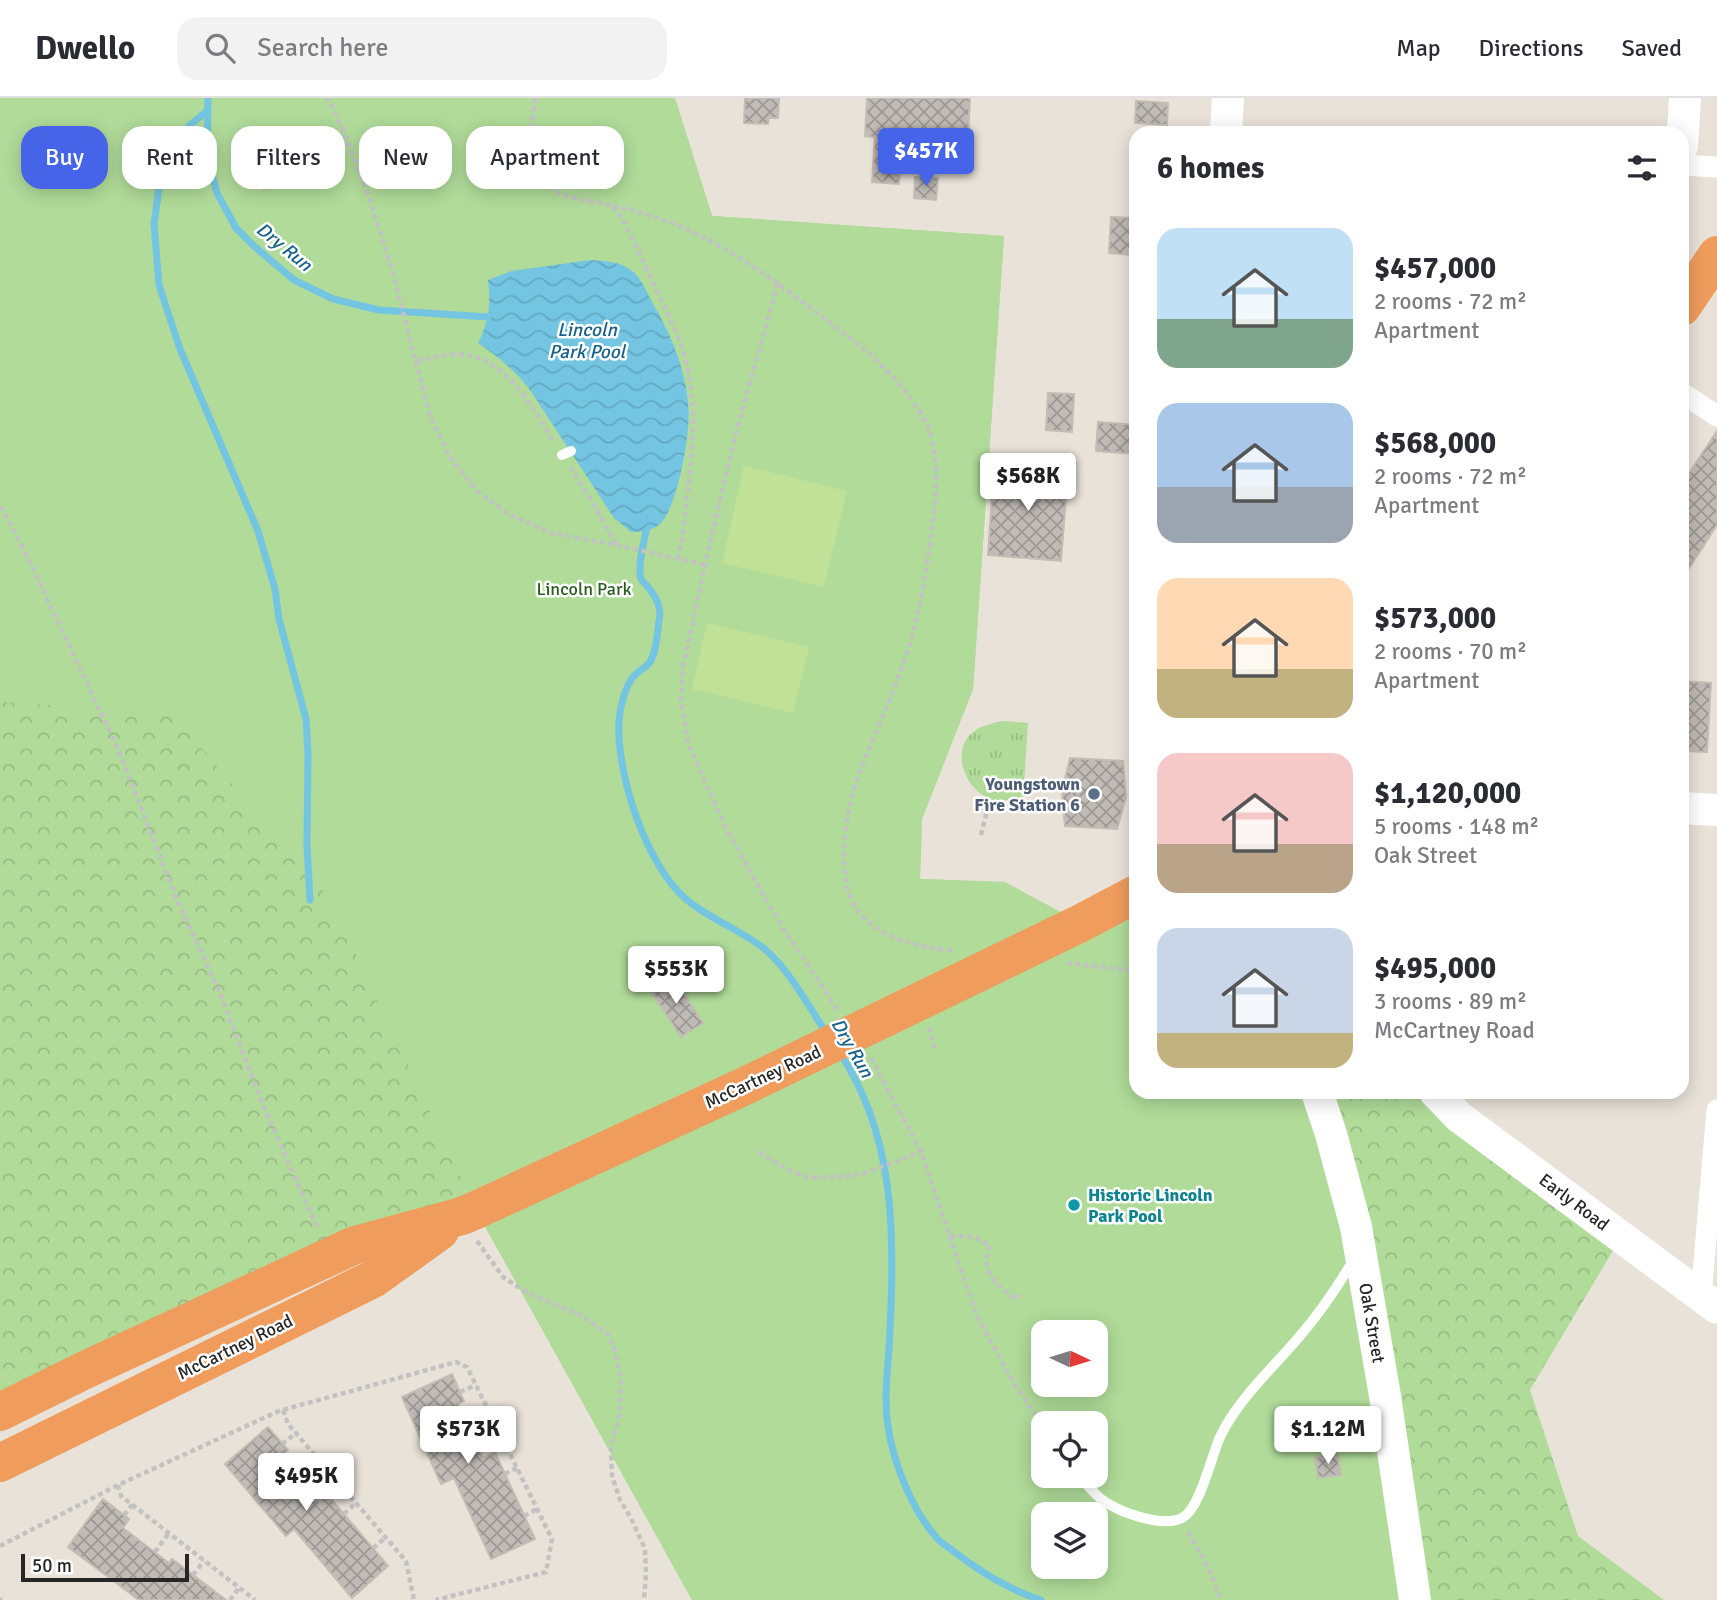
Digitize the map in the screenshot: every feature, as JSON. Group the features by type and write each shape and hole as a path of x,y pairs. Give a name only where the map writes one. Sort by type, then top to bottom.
{"highway":[{"path":"1689,291 1717,255"},
{"name":"McCartney Road","path":"0,1412 355,1245 472,1212 747,1085 1129,898"},
{"name":"McCartney Road","path":"0,1463 373,1279 472,1212"}],"street":[{"path":"1226,126 1228,98"},
{"path":"1683,126 1685,98"},
{"path":"1689,165 1717,167"},
{"path":"1689,398 1717,416"},
{"path":"1689,808 1717,810"},
{"name":"Oak Street","path":"1319,1099 1356,1227 1385,1396 1415,1600"},
{"name":"Early Road","path":"1442,1099 1459,1117 1709,1303"},
{"path":"1709,1303 1717,1110"}],"lane":[{"path":"1090,1488 1104,1501 1150,1520 1180,1519 1191,1512 1220,1436 1242,1403 1331,1297 1360,1250"}],"path":[{"path":"325,98 329,100 343,130 367,192 394,277 430,416 450,457 477,491 508,514 551,533 705,565"},
{"path":"535,98 531,145 539,176 546,185 559,193 678,225 719,244 778,283 878,361 912,399 928,426 936,462 935,503 916,622 891,697 856,781 845,832 843,871 851,902 865,920 890,936 923,947 961,951"},
{"path":"613,206 636,247 684,353 693,405 689,482 678,559"},
{"path":"778,283 734,436 683,667 681,700 688,743 726,829 779,922 841,1014"},
{"path":"417,360 436,356 472,356 487,361 502,372 567,453 616,545"},
{"path":"0,508 4,510 26,554 118,749 176,897 219,991 263,1105 330,1256"},
{"path":"981,835 990,799"},
{"path":"1056,961 1129,970"},
{"path":"931,1038 935,1050"},
{"path":"869,1056 920,1152 977,1316 1016,1387 1034,1411"},
{"path":"759,1152 788,1170 810,1178 865,1173 920,1152"},
{"path":"472,1212 482,1251 503,1276 528,1293 580,1315 607,1333 615,1350 621,1382 619,1421 611,1452 612,1476 620,1500 645,1549 644,1600"},
{"path":"950,1236 974,1237 990,1245 986,1259 993,1282 1016,1299 1019,1295"},
{"path":"0,1546 118,1485 283,1410 456,1362 467,1367 552,1539 546,1572 436,1600"},
{"path":"460,1392 476,1385"},
{"path":"283,1410 288,1424 406,1562 414,1600"},
{"path":"475,1439 498,1429"},
{"path":"282,1444 296,1433"},
{"path":"306,1485 326,1468"},
{"path":"505,1474 517,1468"},
{"path":"118,1485 121,1496 255,1600"},
{"path":"344,1514 356,1503"},
{"path":"124,1515 133,1504"},
{"path":"524,1516 537,1509"},
{"path":"1180,1519 1208,1567 1221,1600"},
{"path":"155,1552 169,1533"},
{"path":"373,1548 385,1538"},
{"path":"193,1575 204,1561"},
{"path":"230,1600 239,1588"}],"green space":[{"name":"Lincoln Park","path":"0,98 675,98 712,216 1004,236 973,689 922,819 920,879 1005,882 1129,1081 1129,1099 1444,1099 1621,1237 1530,1390 1578,1536 1664,1600 692,1600 476,1210 0,1412"},
{"name":"Lincoln Park","path":"0,98 675,98 712,216 1004,236 973,689 922,819 920,879 1005,882 1081,923 1129,898 1129,1099 1318,1099 1415,1600 692,1600 476,1210 330,899 172,713 0,702"},
{"path":"744,466 847,491 824,587 722,563"},
{"path":"707,623 809,647 793,713 692,689"},
{"path":"1004,721 1028,723 1023,797 998,801 981,794 974,787 964,769 962,749 973,732"}],"water":[{"name":"Lincoln Park Pool","path":"590,260 622,265 638,277 670,336 684,380 689,420 680,477 666,515 658,526 647,530 631,532 614,518 528,387 505,363 478,343 488,312 488,280 511,271"}],"building":[{"path":"779,98 778,118 769,118 768,124 744,123 745,99"},
{"path":"867,98 970,98 968,137 927,135 927,141 902,139 899,184 872,182 875,137 865,136"},
{"path":"1136,101 1168,103 1167,125 1135,123"},
{"path":"915,177 938,178 936,200 914,198"},
{"path":"1111,217 1129,218 1129,255 1109,253"},
{"path":"1048,393 1074,394 1072,432 1046,430"},
{"path":"1098,422 1129,424 1129,453 1096,451"},
{"path":"1717,431 1717,525 1689,568 1689,473"},
{"path":"994,466 1068,472 1061,561 988,555"},
{"path":"1689,681 1711,683 1707,752 1689,751"},
{"name":"Youngstown Fire Station 6","path":"1070,758 1123,761 1126,797 1117,829 1065,826 1062,791"},
{"path":"672,975 703,1023 681,1037 650,990"},
{"path":"452,1374 464,1401 458,1404 483,1458 495,1452 535,1539 491,1559 454,1478 441,1484 402,1397"},
{"path":"268,1427 288,1450 281,1456 319,1501 327,1494 388,1566 352,1598 294,1529 286,1536 225,1464"},
{"path":"1337,1454 1341,1475 1318,1478 1315,1458"},
{"path":"103,1499 129,1519 123,1528 169,1563 172,1559 226,1600 139,1600 68,1547"}],"waterway":[{"name":"Dry Run","path":"208,98 207,156 217,193 236,228 294,280 333,299 379,310 488,317"},
{"path":"207,111 190,125 160,181 154,224 159,285 180,349 258,531 275,589 279,619 306,719 310,900"},
{"name":"Dry Run","path":"646,531 640,574 654,595 660,616 654,653 647,666 636,674 628,685 619,721 623,766 636,817 659,865 672,885 707,914 768,952 792,980 827,1034"},
{"name":"Dry Run","path":"839,1052 871,1117 887,1186 891,1222 892,1294 886,1402 891,1440 899,1470 919,1513 940,1541 995,1579 1041,1600"}],"place":[{"name":"Youngstown Fire Station 6","path":"1094,794"},
{"name":"Historic Lincoln Park Pool","path":"1074,1205"}]}
